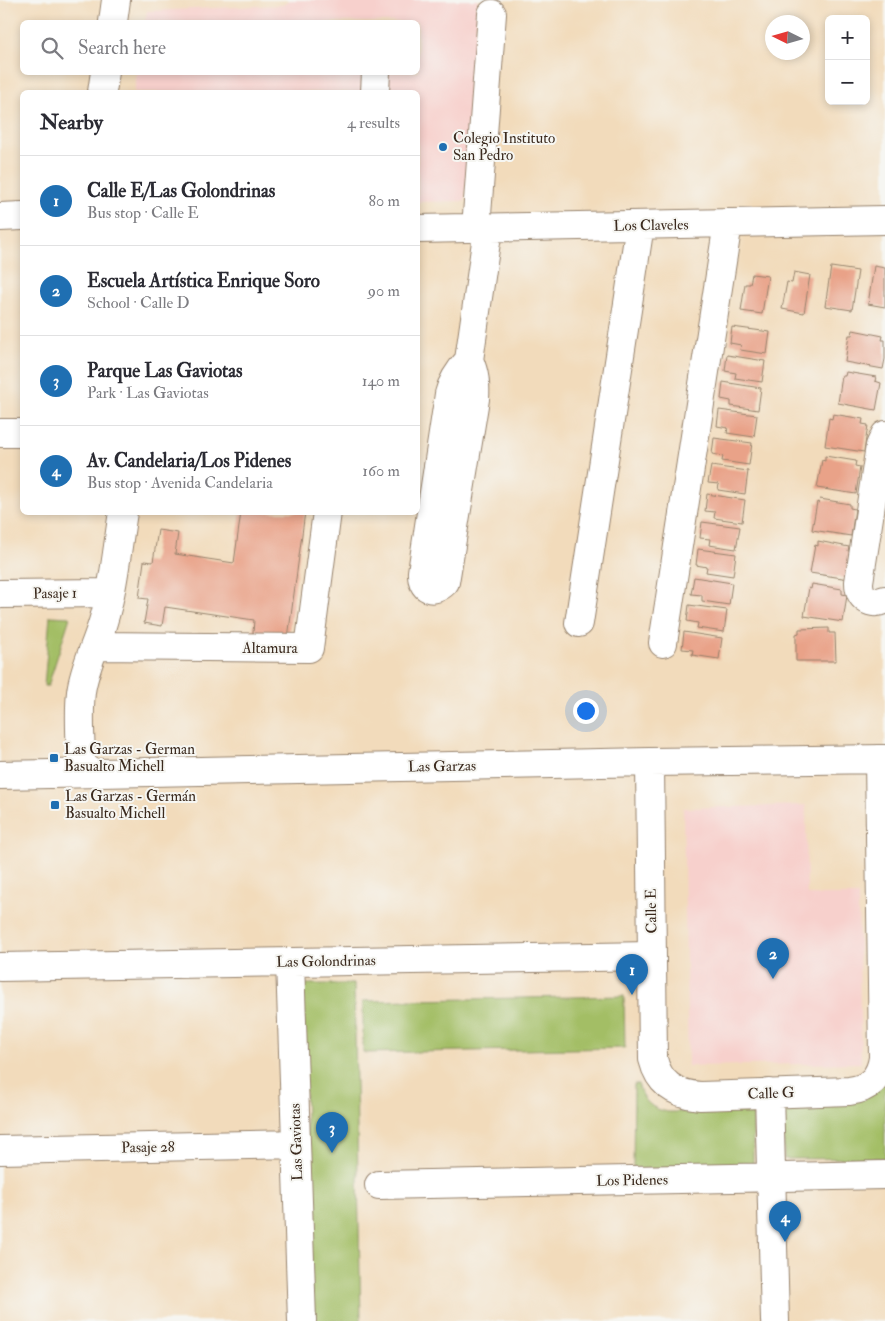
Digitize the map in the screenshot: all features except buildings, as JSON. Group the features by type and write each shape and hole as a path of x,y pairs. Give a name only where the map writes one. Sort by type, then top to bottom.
{"street":[{"path":"113,20 116,0"},
{"path":"469,360 450,388 449,394 422,577 427,587 431,589 440,587 445,582 475,399 474,370 469,360 482,228 492,14"},
{"path":"102,90 105,75"},
{"path":"375,90 376,75"},
{"path":"0,217 20,216"},
{"name":"Los Claveles","path":"420,229 885,220"},
{"path":"663,643 728,223"},
{"path":"579,623 640,225"},
{"path":"0,433 20,433"},
{"path":"885,435 880,446 859,582 862,595 867,600 874,602 885,600"},
{"path":"82,773 81,692 110,593 123,515"},
{"name":"Altamura","path":"95,646 309,648 327,515"},
{"name":"Pasaje 1","path":"0,594 110,593"},
{"path":"882,759 883,951"},
{"name":"Las Garzas","path":"0,775 882,759"},
{"name":"Calle E","path":"650,762 653,1059 655,1069 668,1086"},
{"name":"Calle G","path":"668,1086 678,1092 689,1095 849,1091 858,1090 873,1082 882,1067 883,1058 883,951"},
{"name":"Las Golondrinas","path":"0,967 652,956"},
{"name":"Las Gaviotas","path":"290,962 302,1321"},
{"path":"769,1093 775,1321"},
{"name":"Pasaje 28","path":"0,1150 296,1144"},
{"name":"Los Pidenes","path":"379,1185 885,1175"},
{"path":"290,1321 302,1321"}],"shaded area":[{"name":"Colegio Instituto San Pedro","path":"290,0 478,0 465,201 420,202 420,90 134,90 137,75 420,75 420,20 145,20 147,11 283,5"},
{"path":"806,805 807,895 858,895 861,1063 688,1066 683,808"}],"green space":[{"path":"50,616 70,617 48,686 44,686"},
{"path":"302,984 354,984 361,1321 312,1321"},
{"path":"624,996 625,1048 363,1053 363,1001"},
{"path":"885,1082 885,1158 784,1159 783,1103"},
{"path":"634,1084 638,1084 642,1095 648,1103 657,1109 668,1112 753,1111 753,1167 633,1170"}],"place":[{"name":"Colegio Instituto San Pedro","path":"443,147"},
{"name":"Las Garzas - German Basualto Michell","path":"54,758"},
{"name":"Las Garzas - Germán Basualto Michell","path":"55,805"},
{"name":"Escuela Artística Enrique Soro","path":"773,979"},
{"name":"Calle E/Las Golondrinas","path":"632,995"},
{"name":"Parque Las Gaviotas","path":"332,1153"},
{"name":"Av. Candelaria/Los Pidenes","path":"785,1242"}]}
